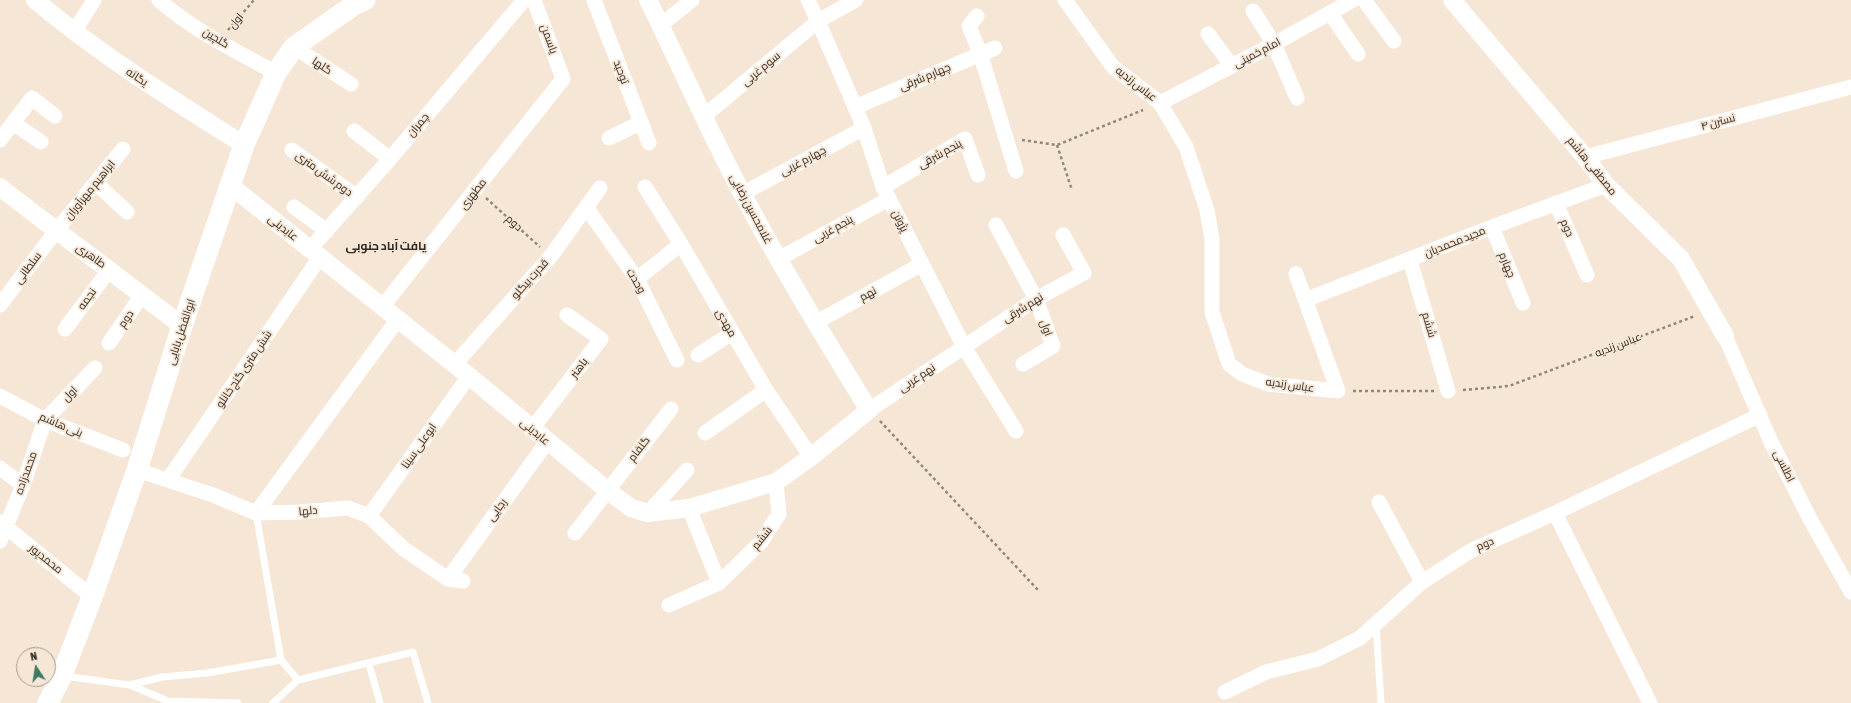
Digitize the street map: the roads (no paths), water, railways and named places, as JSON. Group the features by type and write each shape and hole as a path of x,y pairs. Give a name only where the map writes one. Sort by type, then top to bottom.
{"main road":[{"name":"ابوالفضل بابایی","path":"48,703 62,675 92,597 137,470 182,326 244,145 276,73 294,47 357,2"}],"street":[{"name":"یگانه","path":"35,0 74,32 124,68 244,145"},
{"path":"74,32 94,0"},
{"name":"گلچین","path":"159,0 167,7 219,41 276,73"},
{"name":"چمران","path":"315,253 326,231 390,159 524,0"},
{"name":"یاسمن","path":"534,0 563,79"},
{"name":"توحید","path":"594,0 640,123 649,143"},
{"name":"غلامحسین رضایی","path":"648,0 703,117 742,194 815,323 869,410"},
{"path":"661,25 692,0"},
{"name":"پژوتن","path":"808,0 864,128 886,193 964,347 1016,431"},
{"name":"سوم غربی","path":"703,117 818,21 856,0"},
{"name":"امام خمینی","path":"1160,103 1274,44 1353,0"},
{"path":"1364,0 1394,41"},
{"name":"مصطفی هاشم","path":"1452,0 1585,157 1606,185 1681,259 1725,336"},
{"name":"عباس زندیه","path":"1070,2 1113,67 1160,103 1186,147 1206,210 1212,240 1212,312 1229,364 1242,374 1268,384 1338,391 1305,300"},
{"path":"1254,11 1274,44 1296,98"},
{"path":"1330,13 1358,54"},
{"path":"977,16 968,26 980,53 1016,171"},
{"path":"1208,34 1232,66"},
{"name":"گلها","path":"294,47 351,84"},
{"name":"چهارم شرقی","path":"855,107 980,53 995,48"},
{"name":"مطهری","path":"382,307 563,79"},
{"name":"نسترن ۴","path":"1585,157 1851,86"},
{"path":"41,142 4,132 32,98 55,116"},
{"path":"609,138 640,123"},
{"name":"چهارم غربی","path":"742,194 864,128"},
{"path":"354,131 390,159"},
{"name":"پنجم شرقی","path":"886,193 965,139 978,175"},
{"name":"ابراهیم مهرآوران","path":"56,231 123,149"},
{"name":"دوم شش متری","path":"292,150 357,197"},
{"path":"96,182 127,212"},
{"name":"مجید محمدیان","path":"1305,300 1492,227 1606,185"},
{"name":"عابدینی","path":"231,186 469,376 547,442 631,508 648,513 689,508 776,482 811,457 869,410"},
{"name":"طاهری","path":"0,187 56,231 110,269 182,326"},
{"name":"مهدی","path":"645,187 681,244 766,390 811,457"},
{"name":"قدرت بیگلو","path":"454,365 551,256 600,188"},
{"name":"پنجم غربی","path":"778,259 886,193"},
{"name":"دوم","path":"1556,203 1587,275"},
{"path":"294,207 326,231"},
{"name":"وحدت","path":"586,207 637,279 677,360"},
{"path":"996,225 1036,299"},
{"name":"چهارم","path":"1492,227 1523,303"},
{"name":"سلطانی","path":"0,305 56,231"},
{"name":"نهم شرقی","path":"964,347 1036,299 1084,273 1062,234"},
{"path":"637,279 681,244"},
{"name":"شش متری گنج خانلو","path":"168,480 315,253"},
{"name":"ششم","path":"1410,260 1448,391"},
{"name":"نهم","path":"815,323 922,264"},
{"name":"نجمه","path":"65,329 110,269"},
{"path":"1296,274 1305,300"},
{"name":"دوم","path":"109,343 142,294"},
{"name":"اول","path":"1023,364 1053,346 1036,299"},
{"name":"باهنر","path":"532,429 601,339 567,315"},
{"path":"256,512 398,319"},
{"path":"698,356 732,333"},
{"name":"اطلسی","path":"1725,336 1760,415 1810,519 1851,592"},
{"name":"نهم غربی","path":"869,410 964,347"},
{"name":"اول","path":"45,420 94,368"},
{"name":"ابوعلی سینا","path":"369,516 469,376"},
{"path":"705,433 766,390"},
{"name":"بنی هاشم","path":"0,396 45,420 123,450"},
{"name":"گلفام","path":"575,534 607,490 671,409"},
{"name":"دوم","path":"1225,692 1266,672 1318,659 1360,638 1422,582 1472,550 1556,512 1760,415"},
{"name":"محمدزاده","path":"0,541 3,524 23,485 45,420"},
{"name":"رجایی","path":"448,579 547,442"},
{"path":"0,468 23,485"},
{"name":"دلها","path":"137,470 256,512 299,512 348,508 369,516 404,549 448,579 463,581"},
{"path":"648,513 687,470"},
{"name":"ششم","path":"669,605 719,583 761,542 779,514 776,482"},
{"path":"1379,502 1422,582"},
{"path":"689,508 719,583"},
{"path":"1556,512 1650,703"},
{"name":"محمدپور","path":"3,524 92,597"}],"lane":[{"path":"256,512 281,660 298,680"},
{"path":"1376,624 1381,703"},
{"path":"273,703 298,680 369,664 413,652 428,703"},
{"path":"130,685 162,677 207,673 281,660"},
{"path":"369,664 380,703"},
{"path":"62,675 130,685 168,700 238,703"}],"district":[{"name":"یافت آباد جنوبی","path":"386,246"}]}
